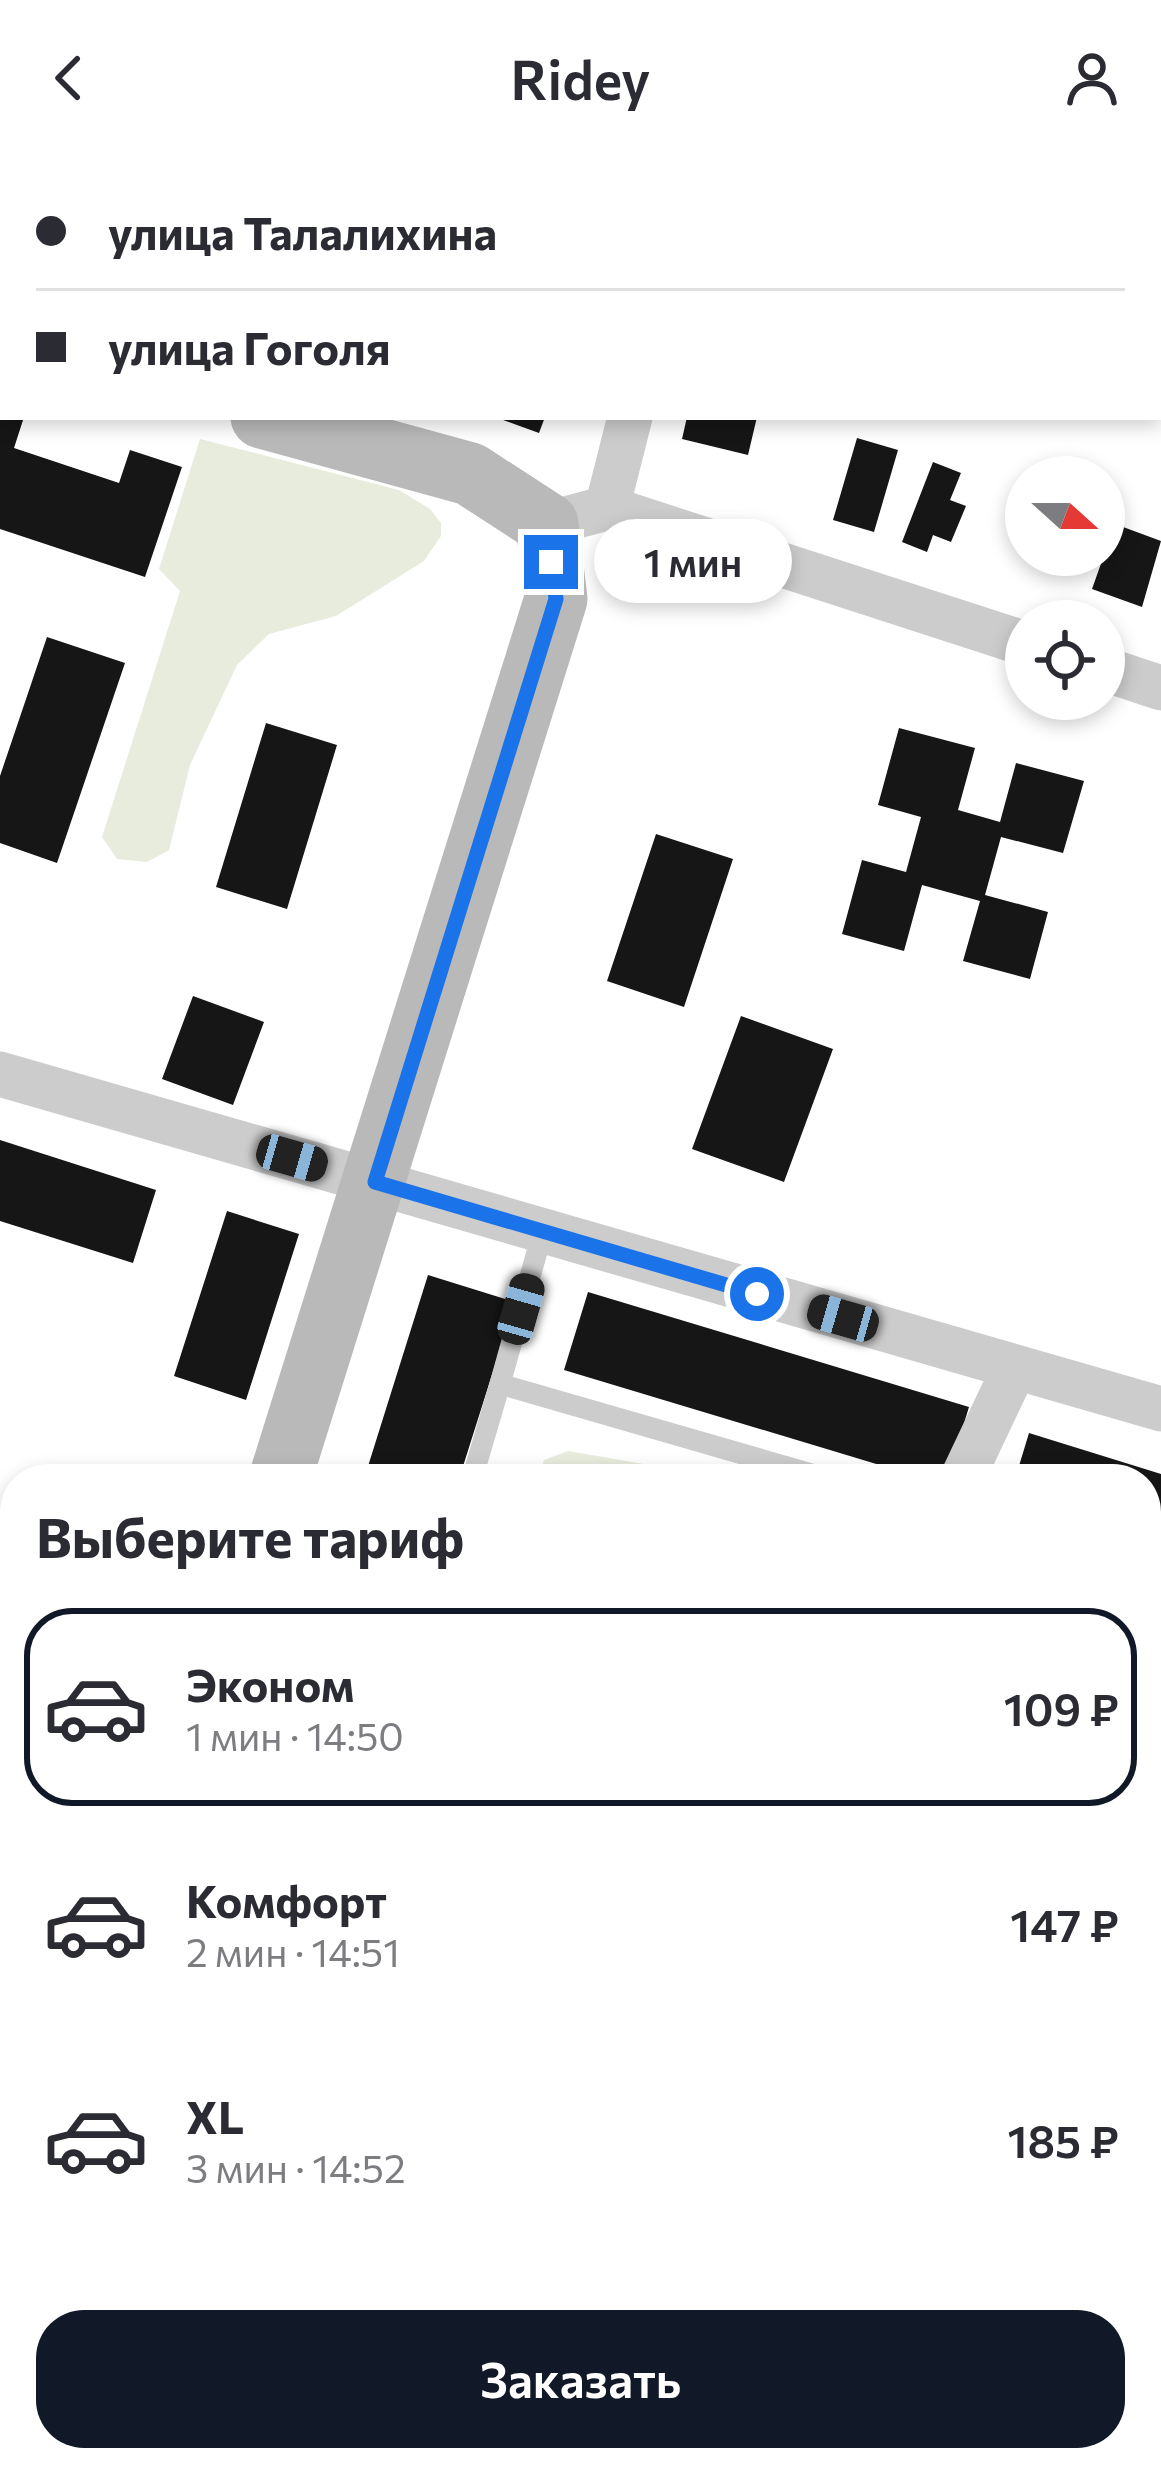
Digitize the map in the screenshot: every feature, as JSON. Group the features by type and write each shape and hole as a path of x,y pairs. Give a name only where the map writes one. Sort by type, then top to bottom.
{"street":[{"path":"273,420 470,473 547,524 607,508 1005,637"},
{"path":"607,508 630,420"},
{"path":"285,1464 556,599 547,524"},
{"path":"1125,676 1161,688"},
{"path":"0,1074 1161,1409"},
{"path":"969,1464 1016,1367"}],"lane":[{"path":"476,1464 542,1234"},
{"path":"500,1384 777,1464"}],"shaded area":[{"path":"200,439 399,490 430,509 441,523 441,536 424,561 336,616 269,634 237,665 190,765 169,850 147,862 117,859 102,837 180,591 159,569"},
{"path":"568,1451 644,1464 543,1464"}],"building":[{"path":"0,420 23,420 14,448 119,483 130,450 182,467 145,577 0,529"},
{"path":"503,420 544,420 539,433"},
{"path":"686,420 756,420 748,455 682,439"},
{"path":"857,438 898,450 874,532 833,520"},
{"path":"933,462 961,473 950,500 966,506 951,542 933,535 927,552 902,542"},
{"path":"1125,528 1161,541 1142,607 1092,589 1097,576 1125,576"},
{"path":"47,637 125,663 57,863 0,843 0,776"},
{"path":"266,723 337,745 287,909 216,887"},
{"path":"899,728 975,748 958,810 1000,822 1016,763 1084,781 1063,853 1001,837 985,895 1048,912 1030,979 963,961 980,901 922,885 904,951 842,934 862,860 906,872 921,817 878,805"},
{"path":"656,834 733,859 684,1007 607,981"},
{"path":"193,996 264,1022 233,1105 162,1079"},
{"path":"741,1016 833,1049 784,1182 692,1149"},
{"path":"0,1140 156,1190 133,1263 0,1221"},
{"path":"227,1211 299,1234 246,1400 174,1376"},
{"path":"428,1275 515,1302 464,1464 369,1464"},
{"path":"588,1292 969,1407 952,1464 876,1464 564,1370"},
{"path":"1029,1433 1129,1464 1020,1464"}],"route":[{"path":"551,562 556,599 375,1182 757,1294"}]}
